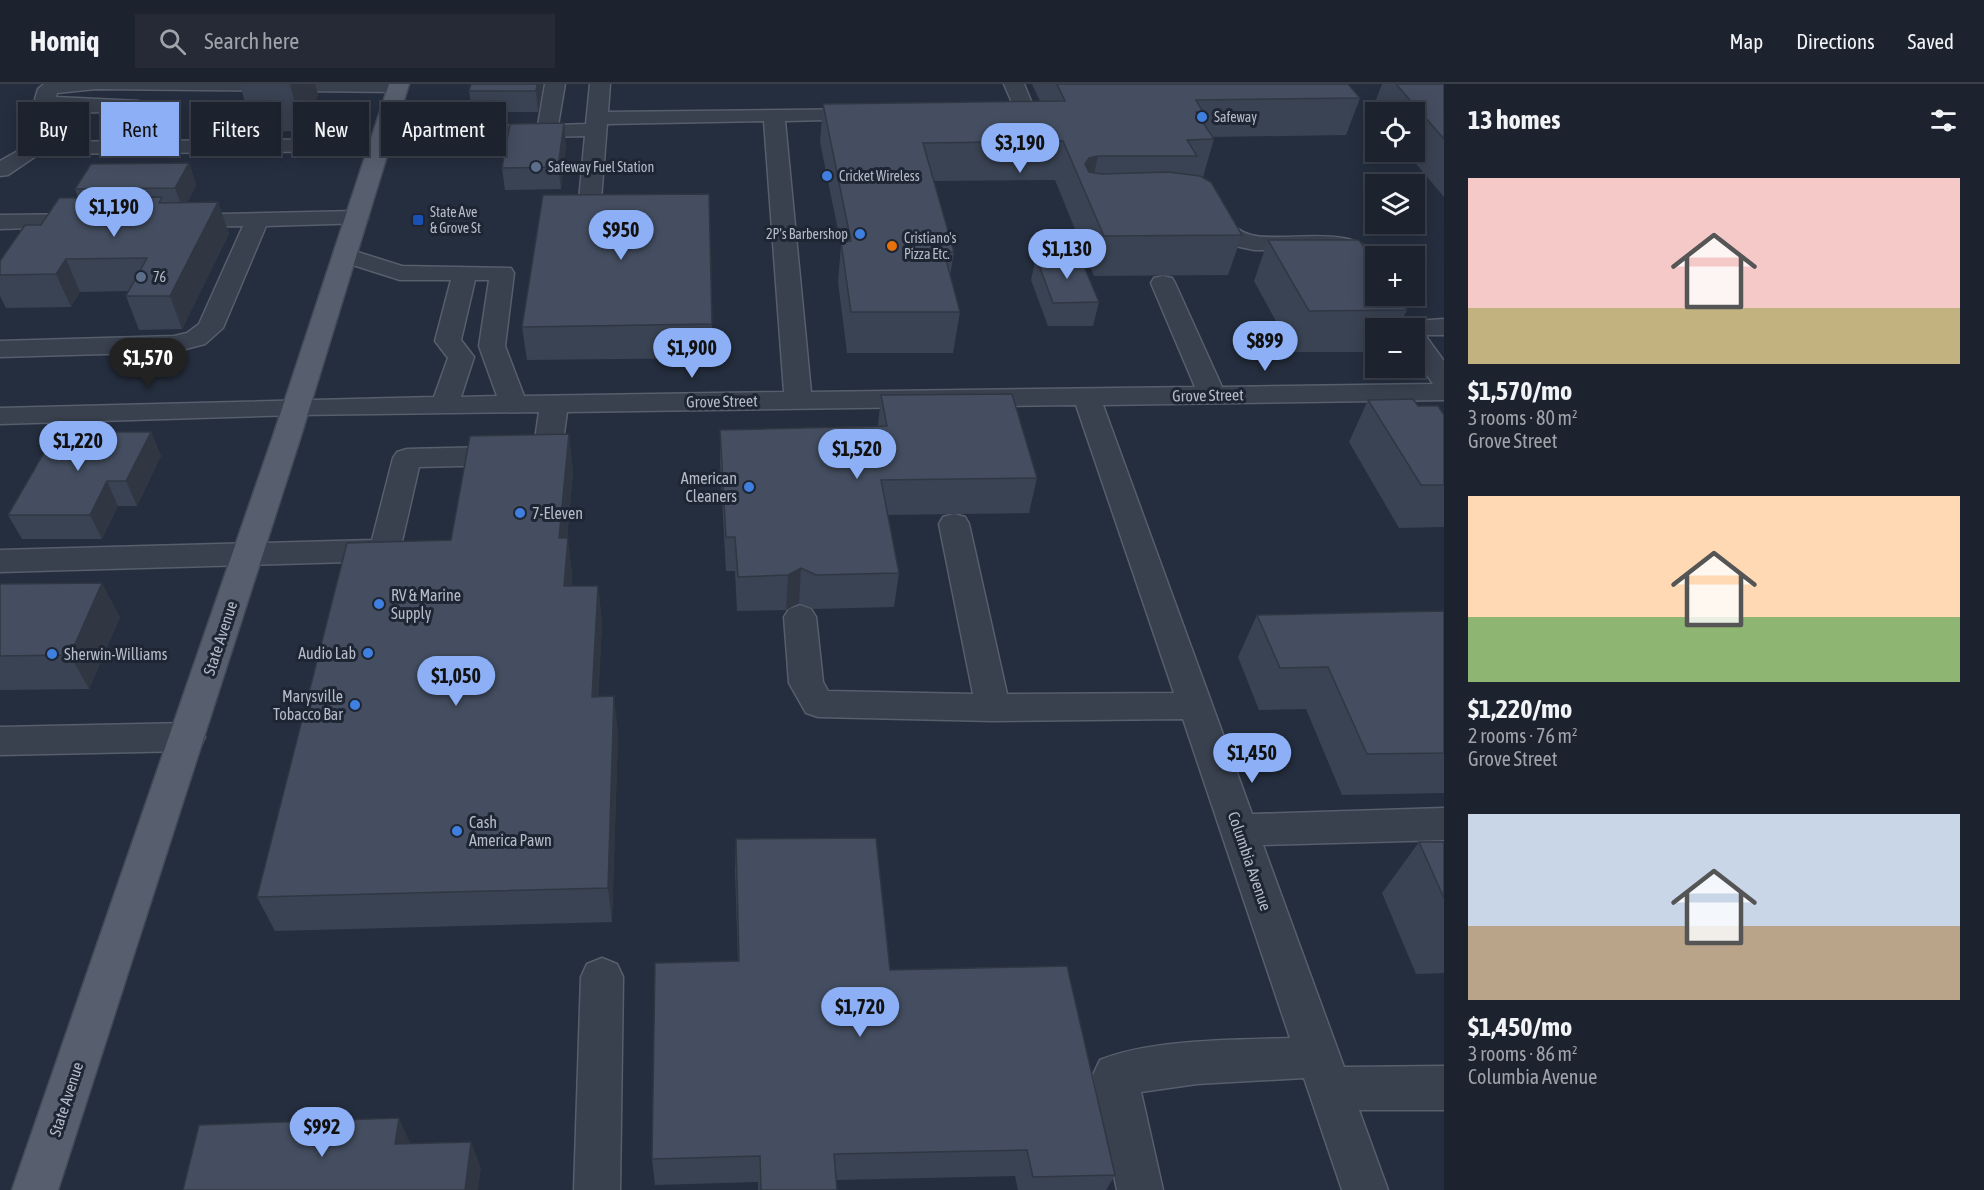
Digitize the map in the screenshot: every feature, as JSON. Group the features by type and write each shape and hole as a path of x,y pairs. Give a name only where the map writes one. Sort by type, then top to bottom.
{"main road":[{"name":"State Avenue","path":"393,102 399,85"},
{"name":"State Avenue","path":"35,1190 297,407 381,140"}],"street":[{"path":"92,84 48,89 45,99 56,105 101,105"},
{"path":"99,84 399,85"},
{"path":"590,200 600,84"},
{"path":"977,111 1025,111 1014,84"},
{"path":"539,132 548,85"},
{"path":"205,102 231,86"},
{"path":"506,134 539,132 596,124 774,115 882,113"},
{"path":"774,115 798,400"},
{"path":"0,171 34,148 381,140"},
{"path":"1188,204 1216,219 1240,240 1254,243 1339,244 1353,249 1365,264"},
{"path":"152,220 357,218"},
{"path":"0,349 174,344 196,339 210,328 258,219"},
{"path":"0,222 105,220"},
{"path":"33,241 47,221"},
{"path":"345,255 400,273 502,273 492,346 513,404"},
{"path":"445,405 461,357 447,341 465,273"},
{"path":"1163,283 1212,395"},
{"path":"1425,326 1444,327"},
{"path":"1425,353 1444,381"},
{"name":"Grove Street","path":"1,417 297,407 1444,392"},
{"name":"Columbia Avenue","path":"1087,397 1365,1190"},
{"path":"0,561 385,550 407,458 548,455 554,403"},
{"path":"954,524 993,708"},
{"path":"800,617 806,683 818,704 993,708 1195,706"},
{"path":"0,741 187,737"},
{"path":"1238,830 1444,824"},
{"path":"597,1190 602,978"},
{"path":"1140,1190 1115,1075 1197,1063 1324,1073 1444,1088"}],"building":[{"path":"471,84 537,84 536,91 469,91"},
{"path":"1057,84 1348,84 1360,98 1196,100 1203,112 1196,112 1214,139 1187,140 1197,156 1098,156 1089,158 1085,164 1089,172 1102,174 1168,172 1200,176 1211,182 1242,235 1104,236 1063,141 923,143 954,252 944,252 960,312 851,312 841,242 851,241 823,104 1065,101"},
{"path":"1396,84 1444,84 1444,139 1425,117 1425,102 1412,102"},
{"path":"564,123 558,167 502,168 510,124"},
{"path":"189,163 175,188 75,189 91,164"},
{"path":"709,194 712,324 522,327 543,195"},
{"path":"162,197 159,203 218,202 170,296 126,296 147,258 66,259 56,274 0,275 0,261 25,225 41,225 59,198"},
{"path":"1268,240 1359,240 1365,248 1365,306 1404,306 1407,310 1309,311"},
{"path":"1036,257 1080,257 1099,302 1053,303"},
{"path":"1012,394 1037,478 881,480 899,573 816,575 801,568 788,575 738,577 735,537 726,537 720,430 887,426 881,395"},
{"path":"1413,399 1418,406 1438,406 1444,415 1444,485 1421,485 1368,400"},
{"path":"56,432 151,432 126,481 107,481 90,515 8,515"},
{"path":"569,434 559,538 568,538 564,586 598,586 592,697 614,696 608,888 257,897 347,543 451,540 470,436"},
{"path":"102,583 70,655 0,656 0,584"},
{"path":"1444,611 1444,753 1367,754 1328,667 1280,668 1257,615"},
{"path":"876,838 890,970 1067,966 1115,1175 1033,1177 1027,1150 834,1154 837,1190 761,1190 760,1156 652,1159 655,963 739,961 736,839"},
{"path":"1419,842 1444,842 1444,898"},
{"path":"399,1118 395,1144 471,1142 465,1190 183,1190 199,1125"}],"place":[{"name":"Safeway","path":"1202,117"},
{"name":"Safeway Fuel Station","path":"536,167"},
{"name":"Cricket Wireless","path":"827,176"},
{"name":"State Ave & Grove St","path":"418,220"},
{"name":"2P’s Barbershop","path":"860,234"},
{"name":"Cristiano's Pizza Etc.","path":"892,246"},
{"name":"76","path":"141,277"},
{"name":"American Cleaners","path":"749,487"},
{"name":"7-Eleven","path":"520,513"},
{"name":"RV & Marine Supply","path":"379,604"},
{"name":"Audio Lab","path":"368,653"},
{"name":"Sherwin-Williams","path":"52,654"},
{"name":"Marysville Tobacco Bar","path":"355,705"},
{"name":"Cash America Pawn","path":"457,831"}]}
